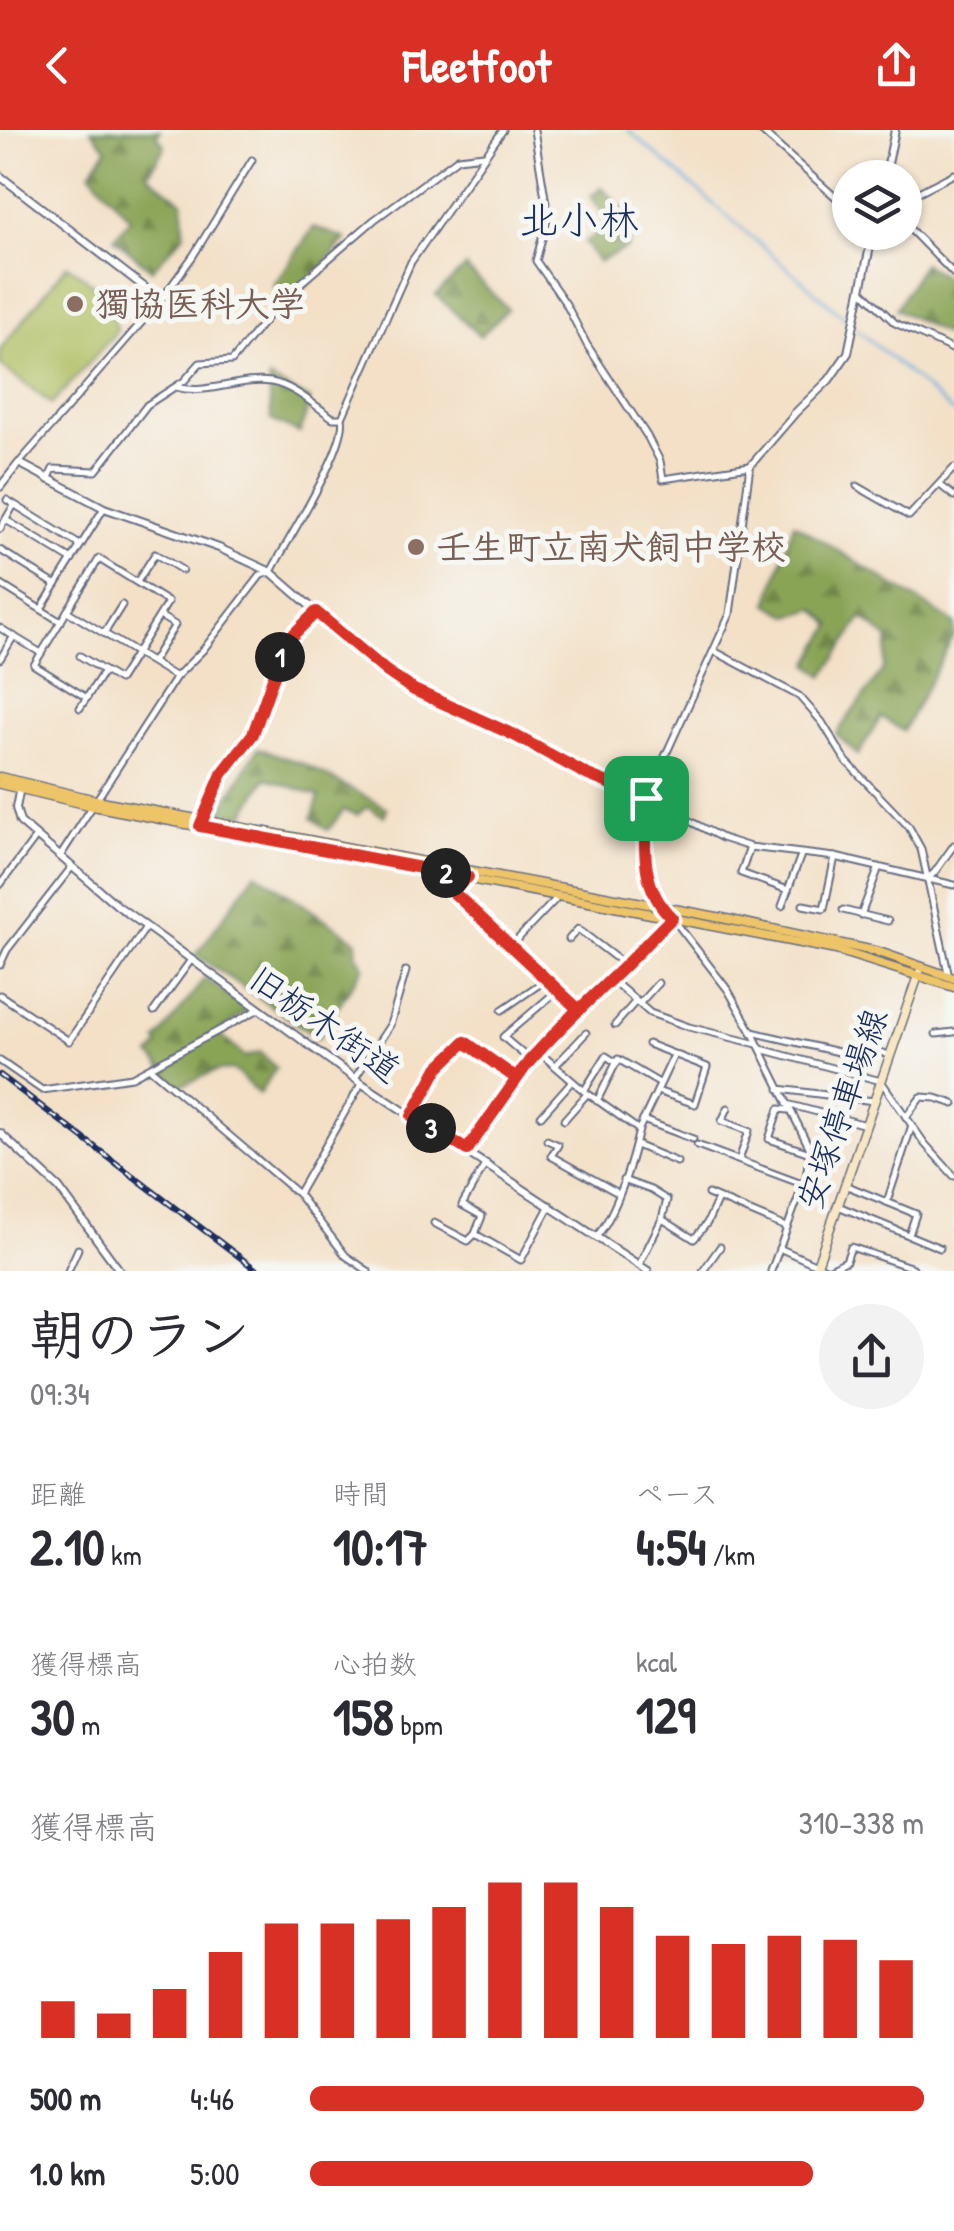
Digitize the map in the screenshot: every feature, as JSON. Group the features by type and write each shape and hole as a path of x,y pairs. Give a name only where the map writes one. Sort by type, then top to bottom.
{"main road":[{"path":"0,780 94,803 836,942 920,970 954,988"},
{"path":"200,822 836,950 951,977"},
{"name":"安塚停車場線","path":"816,1268 920,970"}],"street":[{"path":"59,858 176,676 203,650 260,575 271,572 333,462 344,424 342,418 411,262 503,130"},
{"path":"534,130 548,216 536,262 647,436 664,479 750,466"},
{"path":"760,130 832,194"},
{"path":"889,160 895,130"},
{"path":"48,480 53,469 96,471 147,406 176,387 200,363 232,361 281,300 430,176 458,158 484,155"},
{"path":"0,487 161,300 252,160"},
{"path":"922,190 954,174"},
{"path":"0,176 161,300"},
{"path":"922,241 954,274"},
{"path":"771,1271 810,1154 804,1132 787,1107 728,990 650,890 645,858 646,798 731,610 750,466 829,380 848,353 869,250"},
{"path":"861,290 896,323 954,350"},
{"path":"176,387 191,390 276,382 333,418 342,418"},
{"path":"19,463 104,508 219,548 271,572 386,671 414,690 514,735 588,775 646,798 722,838 750,847 835,857 954,885"},
{"path":"858,486 909,516 954,468"},
{"path":"940,484 954,496"},
{"path":"6,500 80,545"},
{"path":"0,529 14,505"},
{"path":"41,609 104,508"},
{"path":"6,520 72,560"},
{"path":"0,550 56,585"},
{"path":"137,582 154,554 182,570"},
{"path":"80,656 119,680 168,602 99,559 34,665 87,698"},
{"path":"0,584 61,622"},
{"path":"105,634 122,605"},
{"path":"68,611 176,676"},
{"path":"200,822 222,774 253,734 286,642 316,612"},
{"path":"152,662 176,625 160,616"},
{"path":"0,628 41,653"},
{"path":"0,659 14,636"},
{"path":"713,651 799,696 822,722 846,761 908,827 922,848 954,988"},
{"path":"80,708 104,671"},
{"name":"旧栃木街道","path":"20,787 18,818 59,858 146,927 358,1081 648,1271"},
{"path":"0,885 36,837"},
{"path":"928,878 954,845"},
{"path":"750,847 741,873 788,890"},
{"path":"782,906 801,855"},
{"path":"803,904 824,908 835,857"},
{"path":"861,915 878,867"},
{"path":"0,965 7,950 71,868"},
{"path":"468,877 452,891 578,1009"},
{"path":"512,945 554,900"},
{"path":"844,910 888,921"},
{"path":"467,1150 530,1060 672,918"},
{"path":"0,996 68,1041 146,927"},
{"path":"569,939 578,930 626,964"},
{"path":"154,1011 191,960"},
{"path":"298,1194 390,1025 406,971"},
{"path":"502,1010 546,979"},
{"path":"611,980 650,1012 689,1027 881,1081 954,1176"},
{"path":"615,1026 658,982"},
{"path":"530,1060 504,1036 558,990"},
{"path":"0,1062 42,1090 132,1076 258,1009"},
{"path":"752,1032 850,1056 874,1050 890,1055"},
{"path":"936,1034 954,1032"},
{"path":"555,1066 586,1033"},
{"path":"412,1116 438,1068 465,1042 516,1078"},
{"path":"648,1044 707,1067 695,1104 656,1091"},
{"path":"539,1052 586,1093 639,1130"},
{"path":"597,1236 615,1211 642,1120 674,1055"},
{"path":"564,1120 586,1093 606,1056 617,1063"},
{"path":"597,1101 618,1059 659,1083"},
{"path":"151,1069 298,1194 346,1256 368,1271"},
{"path":"541,1116 572,1081"},
{"path":"779,1089 874,1102"},
{"path":"906,1117 921,1097 954,1104"},
{"path":"810,1154 769,1139 780,1109 787,1107 866,1126"},
{"path":"728,1108 722,1120 749,1131 739,1160"},
{"path":"642,1120 802,1184"},
{"path":"888,1202 912,1124"},
{"path":"0,1133 59,1188 120,1271"},
{"path":"547,1140 558,1146 551,1156 618,1193"},
{"path":"636,1145 677,1162"},
{"path":"434,1223 468,1241 482,1216 462,1205 486,1163"},
{"path":"622,1180 667,1200 662,1220 639,1265"},
{"path":"845,1184 916,1214 908,1235"},
{"path":"708,1194 786,1227"},
{"path":"662,1220 694,1239 718,1199"},
{"path":"474,1234 521,1260 550,1205"},
{"path":"838,1206 940,1248"},
{"path":"703,1271 720,1247"},
{"path":"779,1248 816,1268 828,1270 846,1260 852,1247 913,1268 912,1271"},
{"path":"68,1271 78,1249"}],"green space":[{"path":"91,130 160,130 157,135 165,146 148,175 183,202 184,234 152,270 114,238 130,219 90,172 107,149"},
{"path":"602,187 633,220 628,248 598,262 585,243 609,223 591,196"},
{"path":"314,227 346,239 296,297 273,286"},
{"path":"923,263 954,284 954,339 896,309"},
{"path":"67,265 100,292 117,331 52,404 0,365 0,350"},
{"path":"465,267 508,309 480,336 436,295"},
{"path":"269,379 310,400 300,433 271,420"},
{"path":"794,523 954,623 954,636 903,731 881,717 858,755 836,734 883,670 889,639 862,618 824,676 809,664 832,625 816,609 790,616 768,604"},
{"path":"258,748 304,764 387,808 384,816 367,807 357,815 344,810 328,830 312,818 319,796 266,778 244,815 220,812"},
{"path":"256,872 357,941 356,954 364,966 318,1038 196,955"},
{"path":"205,978 248,1010 218,1033 245,1057 260,1052 276,1068 259,1094 234,1070 216,1071 178,1087 151,1055 159,1046 157,1041"}],"waterway":[{"path":"628,130 851,323"},
{"path":"857,329 954,413"}],"railway":[{"path":"0,1075 258,1271"}],"place":[{"name":"獨協医科大学","path":"75,304"},
{"name":"壬生町立南犬飼中学校","path":"416,547"}],"district":[{"name":"北小林","path":"579,220"}],"route":[{"path":"646,798 588,775 514,735 414,690 316,612 286,642 253,734 222,774 200,826 468,877 452,891 578,1009 530,1060 467,1150 412,1116 438,1068 465,1042 516,1078 530,1060 539,1052 578,1009 672,918 650,890 645,858 646,798"}]}
